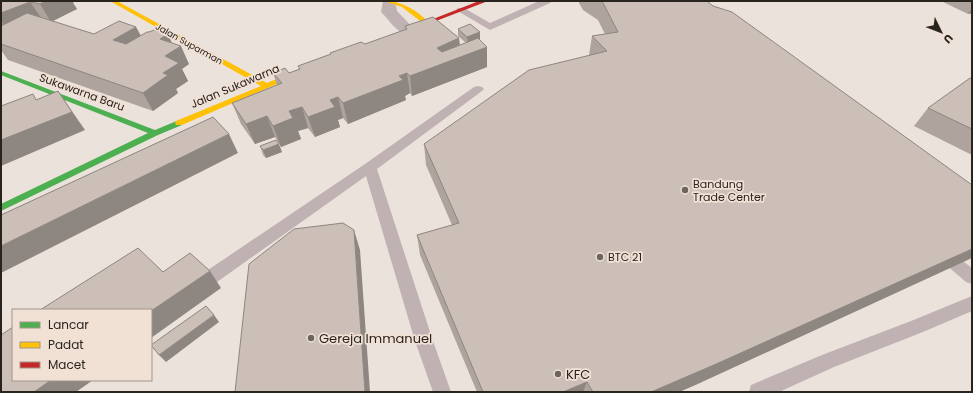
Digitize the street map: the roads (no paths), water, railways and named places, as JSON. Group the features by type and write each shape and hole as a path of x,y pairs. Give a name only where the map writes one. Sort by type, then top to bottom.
{"street":[{"name":"Jalan Suparman","path":"113,1 266,86"},
{"path":"426,23 404,6 388,2 389,12 404,32 426,23 471,4"},
{"name":"Jalan Sukawarna","path":"1,208 155,133 315,66"},
{"name":"Sukawarna Baru","path":"1,73 155,133"}],"lane":[{"path":"471,4 490,27 547,1"},
{"path":"211,276 370,167 478,89"},
{"path":"370,167 424,341 442,392"},
{"path":"931,244 972,277"},
{"path":"758,392 828,361 917,327 972,303"}],"place":[{"name":"Bandung Trade Center","path":"685,190"},
{"name":"BTC 21","path":"600,257"},
{"name":"Gereja Immanuel","path":"311,338"},
{"name":"KFC","path":"558,374"}]}
